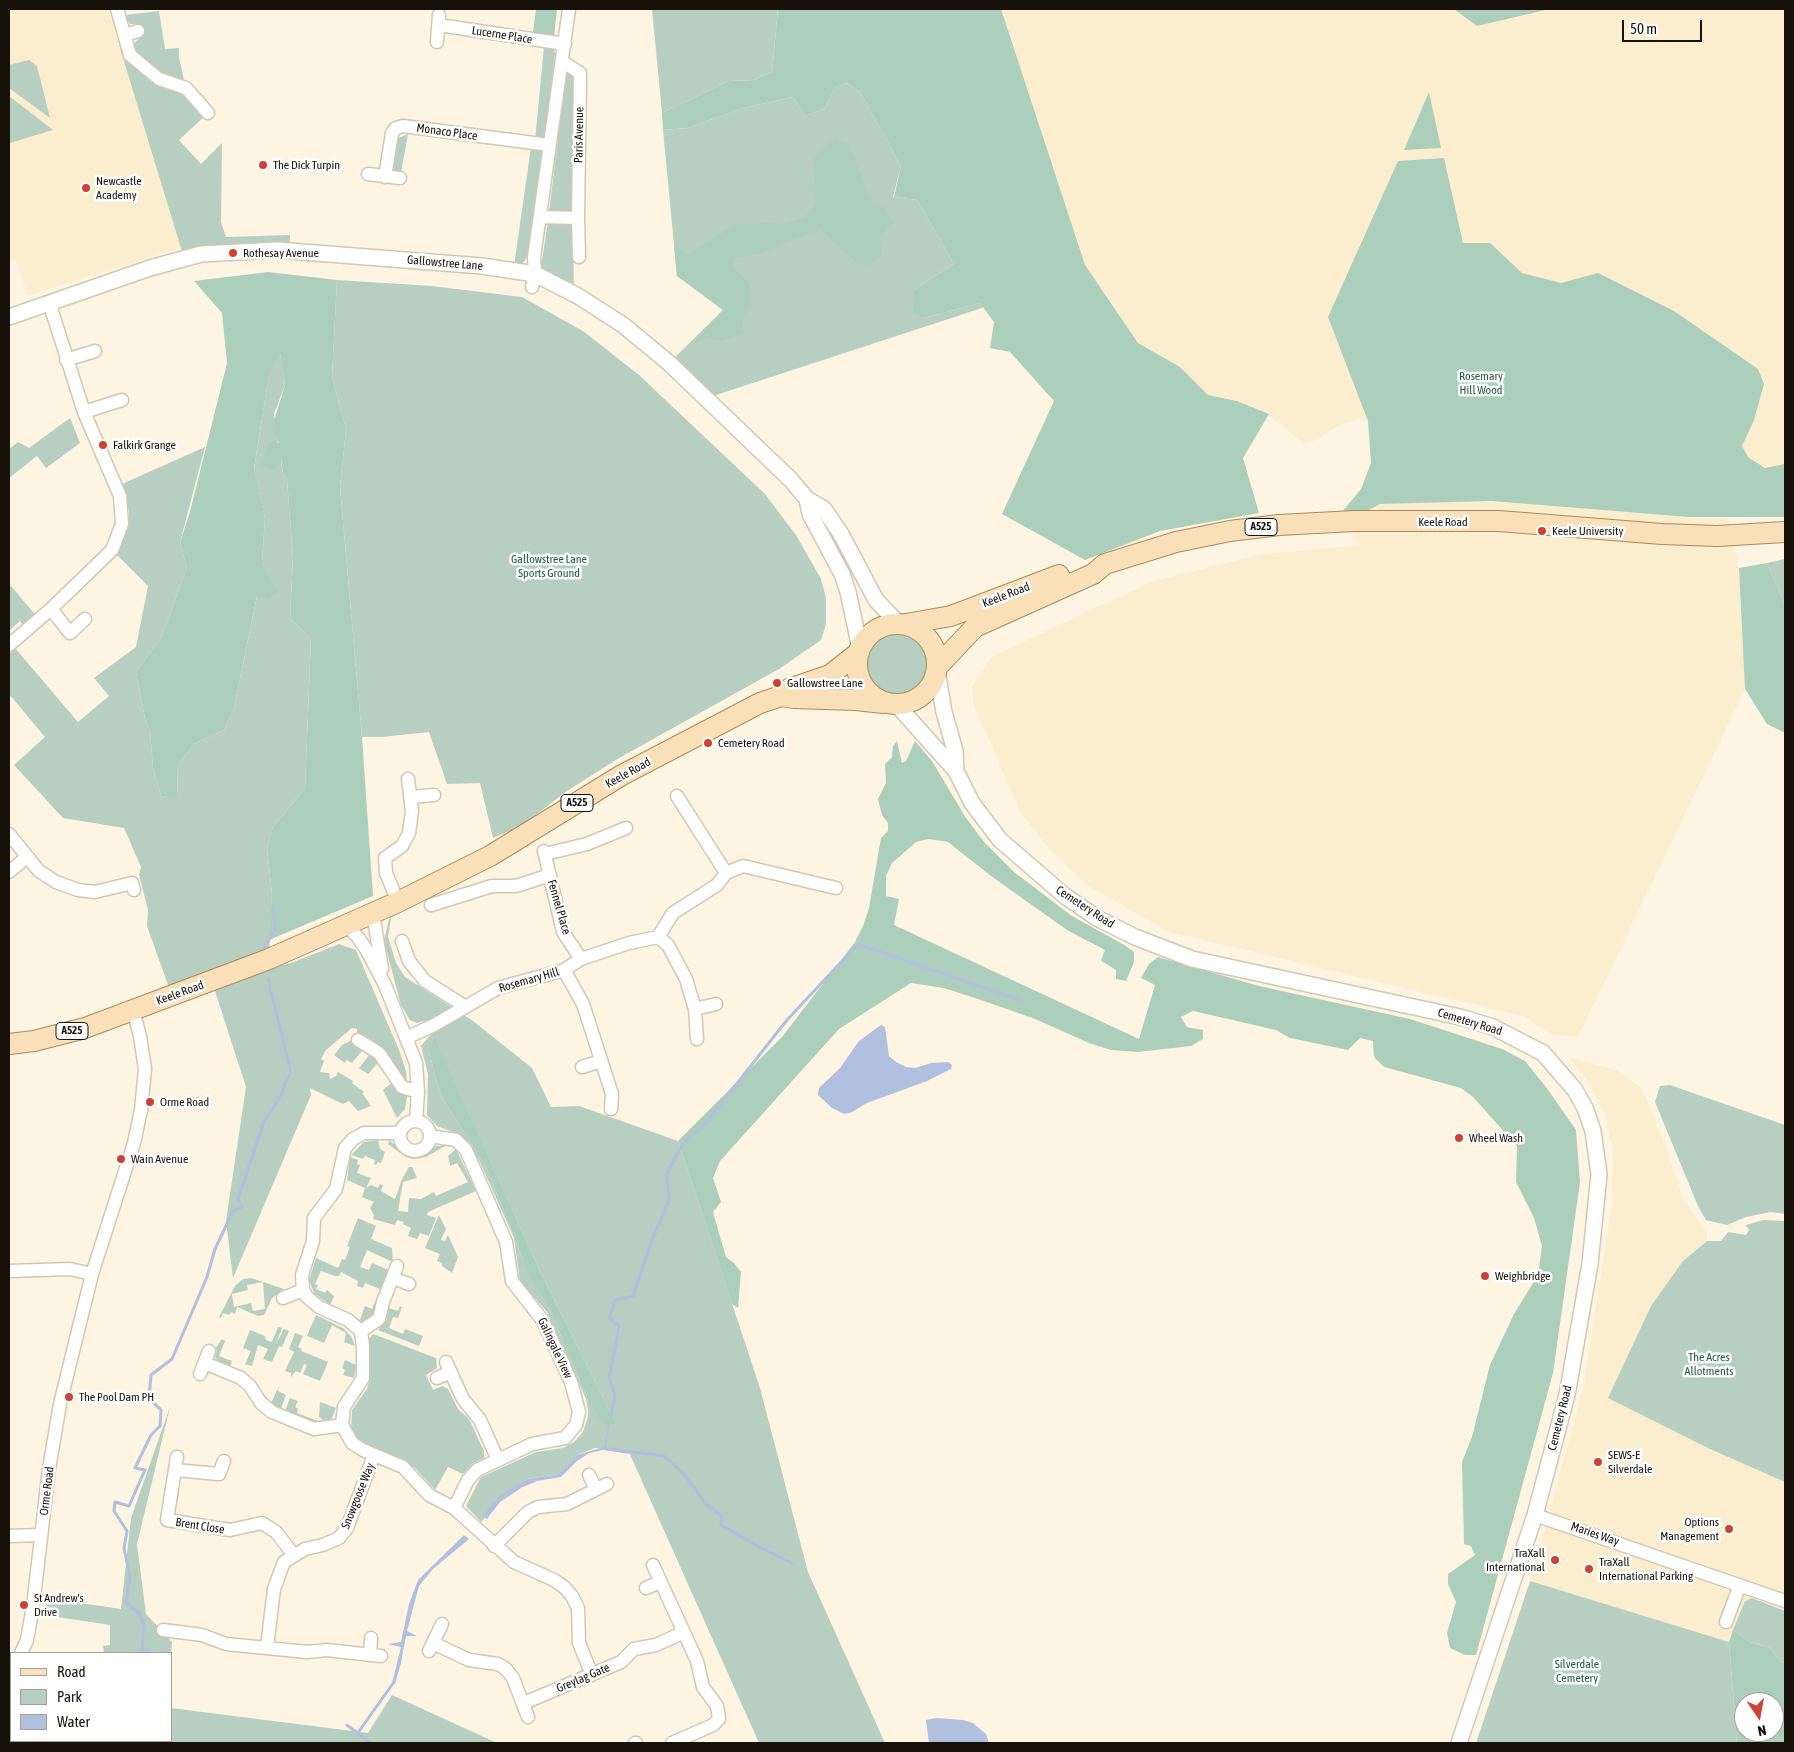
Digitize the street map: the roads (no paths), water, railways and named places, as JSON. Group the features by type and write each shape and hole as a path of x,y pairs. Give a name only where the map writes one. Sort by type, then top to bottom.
{"main road":[{"name":"Keele Road","path":"902,624 951,616 1090,565 1105,564 1176,542 1218,533 1279,525 1354,522 1499,522 1662,534 1717,536 1785,532"},
{"name":"Keele Road","path":"937,669 975,627 1093,574 1105,564"},
{"path":"889,624 902,624 919,630 930,641 937,655 937,669 926,692 913,702 893,704 874,698 863,686 857,671 859,651 875,630 889,624"},
{"name":"Keele Road","path":"9,1044 34,1041 85,1028 269,959 398,902 490,856 622,775 760,703 781,696 790,689 830,674 859,651"},
{"name":"Keele Road","path":"781,696 893,704"}],"street":[{"path":"117,9 130,55 159,79 186,88 208,113"},
{"name":"Paris Avenue","path":"533,281 534,257 569,9"},
{"name":"Lucerne Place","path":"437,42 439,20 565,44"},
{"path":"125,35 138,31"},
{"name":"Paris Avenue","path":"563,62 580,73 579,257"},
{"name":"Monaco Place","path":"385,177 392,133 396,128 403,126 549,145"},
{"path":"368,174 400,178"},
{"path":"541,216 578,218"},
{"name":"Gallowstree Lane","path":"9,317 175,260 209,254 277,250 482,266 578,296 624,325 669,364 791,480 807,499 824,509 841,534 876,600 902,624"},
{"path":"9,645 51,609 112,550 122,524 120,496 84,412 49,302"},
{"path":"66,360 95,351"},
{"path":"84,412 122,400"},
{"name":"Gallowstree Lane","path":"807,499 810,514 842,574 848,592 859,651"},
{"path":"51,609 70,633 85,619"},
{"name":"Cemetery Road","path":"937,669 944,712 955,751 956,771"},
{"name":"Cemetery Road","path":"893,704 956,771 972,803 1000,840 1065,896 1097,918 1135,937 1192,959 1460,1017 1492,1027 1543,1053 1575,1090 1585,1108 1593,1131 1599,1174 1590,1264 1567,1395 1535,1515 1459,1743"},
{"path":"398,902 386,873 385,858 402,846 409,833 412,819 408,779"},
{"path":"411,797 434,795"},
{"path":"677,796 726,873"},
{"name":"Fennel Place","path":"581,959 563,932 544,853 587,844 626,828"},
{"path":"9,834 39,871 56,882 78,890 95,892 133,887"},
{"path":"9,872 27,857"},
{"path":"697,1039 695,1009 686,978 668,945 658,937 673,913 717,885 726,873 743,866 836,888"},
{"path":"431,905 492,886 516,886 550,875"},
{"path":"373,913 385,985"},
{"path":"346,925 366,949 385,985 418,1070 416,1121"},
{"name":"Rosemary Hill","path":"406,1038 498,988 564,970 581,959 629,943 658,937"},
{"path":"401,950 425,981 466,1007"},
{"path":"564,970 583,1004 612,1094 611,1109"},
{"path":"695,1009 716,1004"},
{"name":"Orme Road","path":"28,1647 60,1404 92,1274 134,1143 141,1110 145,1069 140,1036 132,1010"},
{"path":"358,1040 377,1051 402,1087 418,1092"},
{"path":"582,1067 601,1061"},
{"path":"416,1121 427,1128 430,1136 426,1145 413,1150 404,1146 400,1133 407,1123 416,1121"},
{"path":"400,1133 364,1134 353,1139 345,1148 336,1190 314,1218 314,1242 302,1275 303,1290 319,1307 348,1320 360,1331 363,1347 362,1378 344,1407 342,1426 352,1443 403,1467 429,1495 454,1508 514,1562 554,1580 572,1596 578,1608 579,1643 592,1676"},
{"name":"Galingale View","path":"430,1136 456,1140 466,1150 506,1242 512,1281 543,1321 577,1399 579,1419 569,1435 559,1440 532,1444 480,1468 472,1475 454,1508"},
{"path":"9,1271 70,1269 92,1274"},
{"path":"360,1331 379,1319 383,1302 395,1272 409,1284"},
{"path":"282,1298 303,1290"},
{"path":"205,1363 241,1378 250,1386 261,1403 272,1412 314,1429 342,1426"},
{"path":"437,1378 448,1367 463,1399 480,1420 498,1460"},
{"name":"Snowgoose Way","path":"293,1554 339,1538 347,1528 374,1455"},
{"name":"Brent Close","path":"224,1461 219,1474 176,1463 162,1519 230,1530 262,1519 276,1532 293,1554"},
{"path":"494,1546 528,1512 538,1507 567,1504 602,1486 589,1475"},
{"name":"Maries Way","path":"1535,1515 1785,1601"},
{"path":"9,1536 42,1535"},
{"path":"267,1647 274,1589 284,1562 293,1554"},
{"path":"652,1565 696,1661 703,1687 717,1706 719,1718 713,1726 672,1743"},
{"path":"646,1588 660,1582"},
{"path":"1726,1622 1740,1585"},
{"path":"442,1624 431,1646 469,1660 498,1664 506,1669 514,1678 528,1718"},
{"path":"163,1630 180,1636 202,1635 226,1644 306,1652 327,1650 375,1656 371,1638"},
{"name":"Greylag Gate","path":"524,1704 621,1662 634,1649 656,1646 682,1633"}],"water":[{"path":"881,1025 885,1027 889,1056 896,1062 906,1067 915,1068 931,1063 948,1062 952,1065 951,1069 927,1081 867,1103 852,1112 844,1114 832,1108 818,1095 819,1088 840,1068 859,1041"},
{"path":"611,1412 606,1447 628,1450 630,1454 603,1450 589,1453 577,1461 561,1477 537,1481 521,1488 500,1502 487,1519 483,1516 497,1499 518,1484 528,1479 558,1474 577,1455 604,1447"},
{"path":"464,1535 469,1539 433,1569 419,1586 407,1631 417,1636 406,1636 395,1684 392,1683 401,1647 388,1644 401,1642 409,1604 418,1580"},
{"path":"936,1718 963,1720 973,1723 986,1734 989,1743 929,1743 926,1720"}],"waterway":[{"path":"261,953 275,930 273,906"},
{"path":"611,1416 615,1394 609,1378 619,1326 609,1318 615,1300 633,1296 652,1240 669,1201 667,1174 676,1156 688,1137 701,1129 787,1020 858,944 1022,1001"},
{"path":"149,1652 149,1650 142,1650 144,1625 139,1613 126,1603 130,1577 124,1548 127,1531 114,1511 115,1502 129,1506 145,1470 135,1468 151,1435 160,1426 161,1410 149,1398 151,1375 172,1359 207,1277 215,1249 233,1211 242,1207 238,1199 264,1121 281,1096 285,1082 291,1073 268,979"},
{"path":"625,1451 664,1456 683,1473 706,1504 722,1516 721,1525 792,1563"},
{"path":"357,1734 394,1682"},
{"path":"347,1725 370,1743"}],"place":[{"name":"The Dick Turpin","path":"263,165"},
{"name":"Newcastle Academy","path":"86,188"},
{"name":"Rothesay Avenue","path":"233,253"},
{"name":"Falkirk Grange","path":"103,445"},
{"name":"Keele University","path":"1542,531"},
{"name":"Gallowstree Lane","path":"777,683"},
{"name":"Cemetery Road","path":"708,743"},
{"name":"Orme Road","path":"150,1102"},
{"name":"Wheel Wash","path":"1459,1138"},
{"name":"Wain Avenue","path":"121,1159"},
{"name":"Weighbridge","path":"1485,1276"},
{"name":"The Pool Dam PH","path":"69,1397"},
{"name":"SEWS-E Silverdale","path":"1598,1462"},
{"name":"Options Management","path":"1729,1529"},
{"name":"TraXall International","path":"1555,1560"},
{"name":"TraXall International Parking","path":"1589,1569"},
{"name":"St Andrew's Drive","path":"24,1605"}],"park label":[{"name":"Rosemary Hill Wood","path":"1481,383"},
{"name":"Gallowstree Lane Sports Ground","path":"549,566"},
{"name":"The Acres Allotments","path":"1709,1364"},
{"name":"Silverdale Cemetery","path":"1577,1671"}]}
